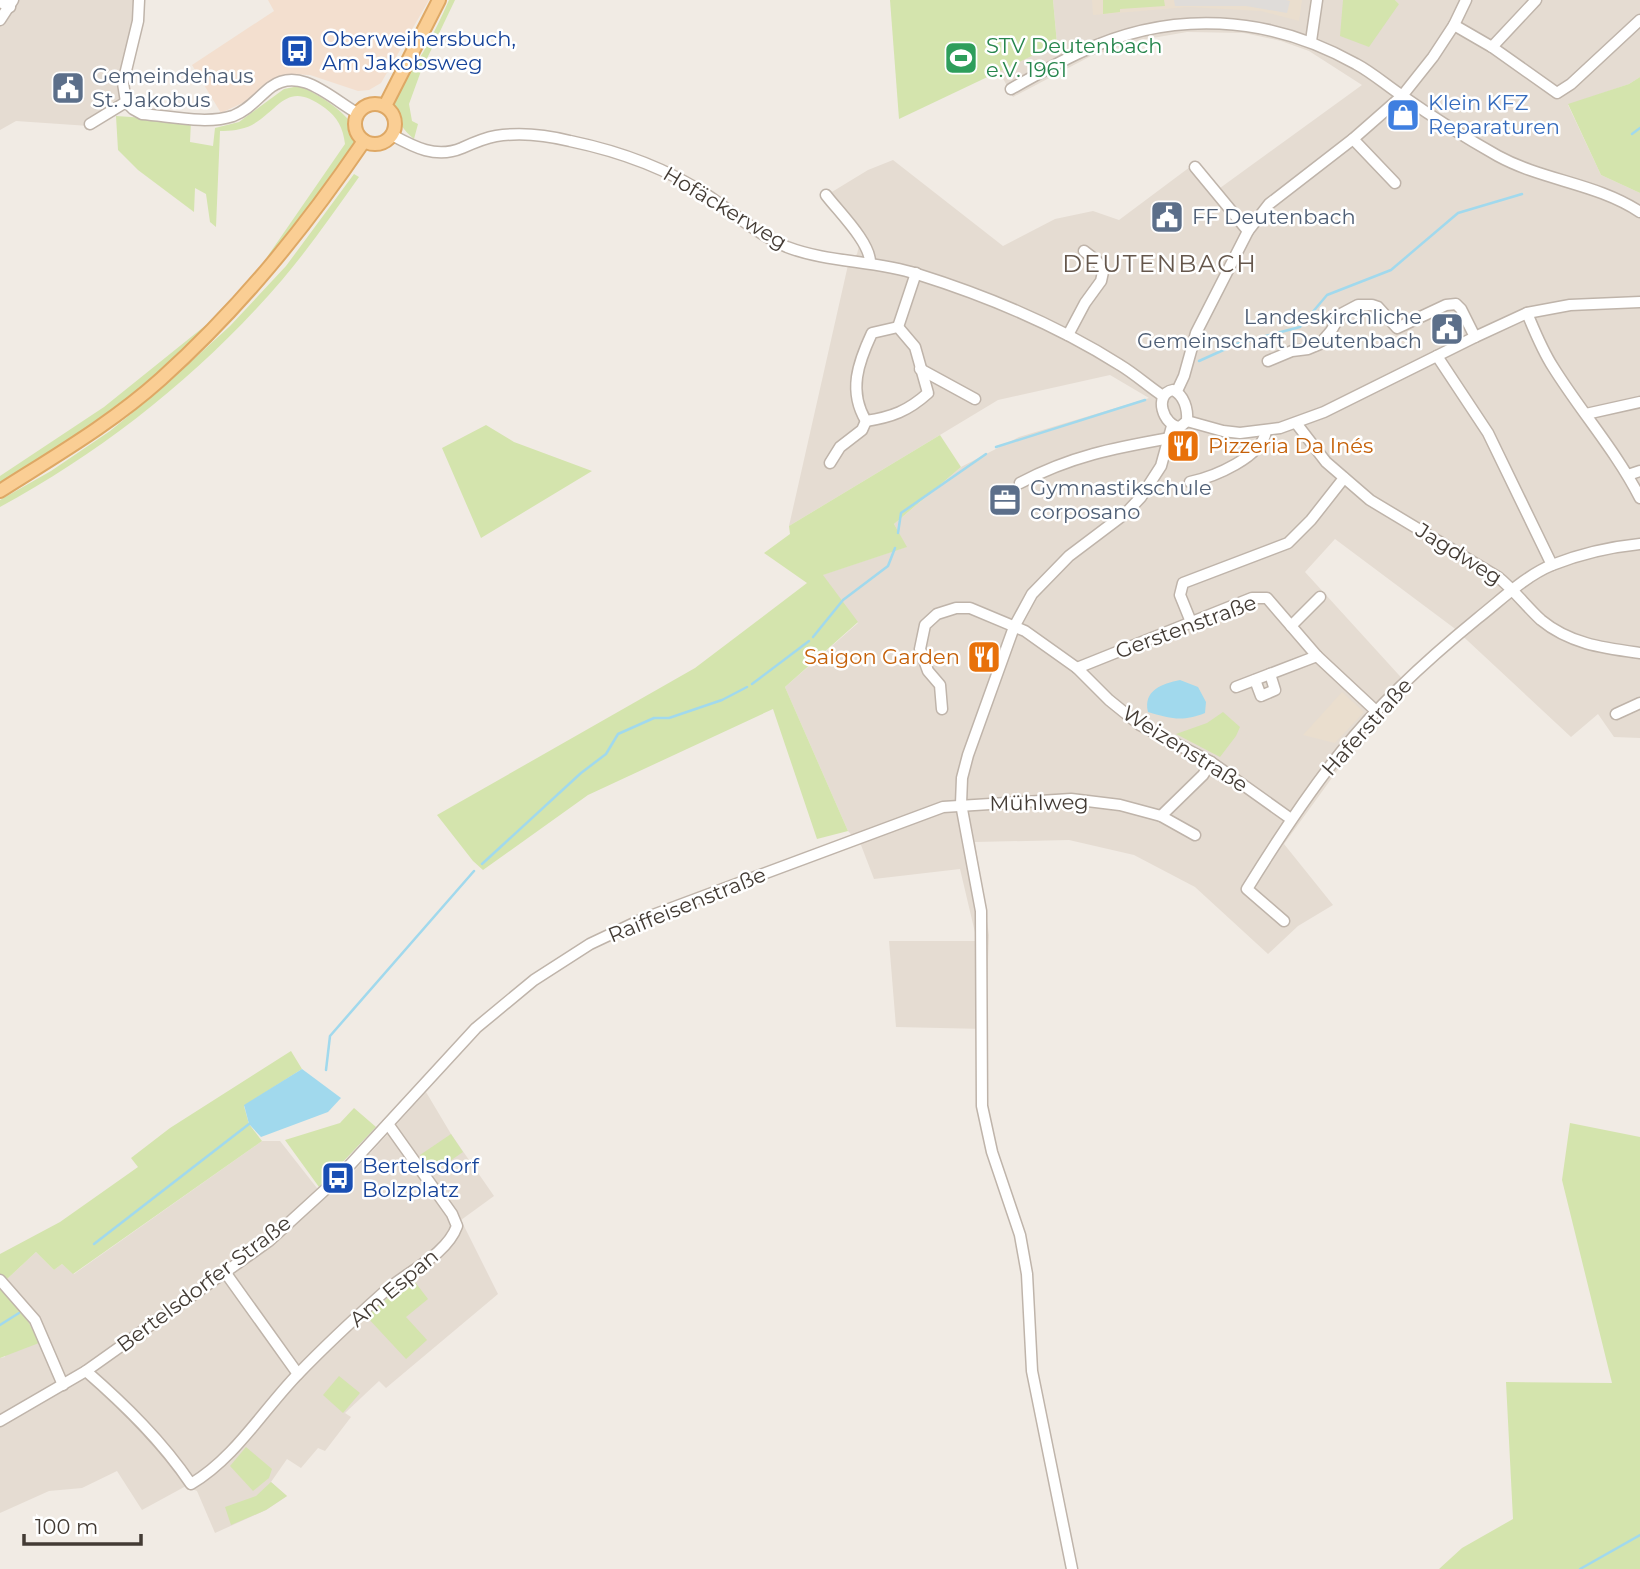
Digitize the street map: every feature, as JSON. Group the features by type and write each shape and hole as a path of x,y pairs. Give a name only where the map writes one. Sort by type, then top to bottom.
{"main road":[{"path":"386,106 439,0"},
{"path":"367,105 386,106 395,119 392,135 376,144 364,141 355,128 357,113 367,105"},
{"path":"0,491 84,438 159,381 219,324 309,221 364,141"}],"street":[{"path":"139,0 138,22 123,83 127,102 142,114 219,119 245,111 283,80 294,79 304,81 357,113"},
{"path":"1311,41 1317,0"},
{"path":"1177,391 1196,332 1248,231 1269,204 1353,139 1402,96 1433,57 1454,25 1466,0"},
{"path":"1492,47 1536,0"},
{"path":"0,20 8,3"},
{"path":"1454,25 1492,47 1554,92 1560,92 1640,20"},
{"path":"1011,89 1082,51 1139,32 1172,25 1203,23 1244,25 1278,31 1311,41 1357,65 1500,157 1553,179 1604,192 1640,212"},
{"path":"90,124 127,102"},
{"name":"Hofäckerweg","path":"392,135 415,148 432,152 452,151 494,136 543,136 641,161 667,172 710,197 767,237 788,247 827,258 870,263 916,273 989,300 1068,335 1121,365 1163,396"},
{"path":"1353,139 1395,183"},
{"path":"1195,167 1248,231"},
{"path":"826,195 861,240 870,263"},
{"path":"1068,335 1085,303 1101,281 1103,272 1097,261 1084,251"},
{"path":"898,327 916,273"},
{"path":"1187,421 1223,431 1266,431 1324,412 1527,313 1570,305 1640,302"},
{"path":"1268,361 1320,344 1341,314 1365,304 1378,307 1397,328 1446,305 1456,304 1475,337"},
{"path":"1527,313 1545,355 1628,475 1640,498"},
{"path":"866,421 890,418 928,394 915,347 898,327"},
{"path":"866,421 858,407 856,386 861,356 872,333 898,327"},
{"path":"1437,356 1488,433 1552,565"},
{"path":"920,369 975,399"},
{"path":"1072,1569 1032,1371 1027,1273 1020,1235 992,1152 982,1106 981,911 961,804 962,778 1013,627 1031,594 1069,556 1126,513 1142,497 1161,466 1172,426 1163,411 1163,396 1169,390 1177,391 1183,398 1187,413 1187,421 1180,427 1172,426"},
{"path":"1586,414 1640,402"},
{"path":"831,463 840,447 862,430 866,421"},
{"name":"Jagdweg","path":"1296,423 1326,462 1370,499 1498,577 1514,589 1542,620 1568,637 1595,647 1640,653"},
{"path":"1190,482 1219,473 1251,454 1264,440 1266,431"},
{"path":"1020,483 1047,468 1092,453 1170,438"},
{"path":"1628,475 1640,471"},
{"path":"1191,622 1180,595 1183,583 1288,543 1311,520 1344,478"},
{"name":"Haferstraße","path":"1284,921 1247,889 1291,818 1376,711 1422,666 1514,589 1552,565 1611,546 1640,544"},
{"name":"Gerstenstraße","path":"1077,668 1262,597 1267,598 1317,656 1376,711"},
{"path":"1291,625 1320,597"},
{"name":"Weizenstraße","path":"942,709 940,685 928,671 920,649 925,625 937,614 956,608 970,608 1025,631 1077,668 1109,700 1140,725 1211,762 1291,818"},
{"path":"1236,687 1317,656"},
{"path":"1255,680 1261,696 1275,690 1270,674"},
{"path":"1616,714 1640,703"},
{"path":"1161,816 1203,775 1211,762"},
{"name":"Mühlweg","path":"961,804 1071,799 1120,805 1161,816 1195,835"},
{"name":"Raiffeisenstraße","path":"416,1092 476,1028 534,981 590,944 645,918 943,807 961,804"},
{"name":"Bertelsdorfer Straße","path":"0,1421 86,1371 269,1241 338,1178 416,1092"},
{"name":"Am Espan","path":"86,1371 120,1400 172,1455 191,1484 212,1472 298,1374 385,1290 452,1240 457,1226 452,1214 388,1124"},
{"path":"225,1272 298,1374"},
{"path":"0,1280 35,1320 63,1385"}],"shaded area":[{"path":"0,0 137,0 124,98 89,126 16,121 0,130"},
{"path":"268,0 429,0 381,83 369,90 358,91 310,75 288,74 269,81 251,99 221,113 192,65 274,11"},
{"path":"1053,0 1343,0 1399,4 1395,0 1640,0 1640,77 1629,84 1568,105 1601,175 1640,193 1640,738 1614,737 1598,714 1571,737 1454,628 1335,539 1305,572 1408,685 1358,742 1284,844 1333,905 1298,926 1268,954 1195,887 1134,855 1069,840 975,842 989,935 985,1029 896,1027 889,941 977,941 960,869 874,879 861,845 848,831 785,687 858,623 822,575 906,547 894,524 961,467 1019,437 1149,398 1110,375 998,400 789,526 848,265 857,254 859,246 822,198 868,170 893,160 1003,246 1055,219 1093,211 1119,220 1198,161 1220,188 1362,85 1309,51 1281,41 1244,33 1187,32 1141,40 1091,56 1013,97 999,71 1057,44"},
{"path":"1092,0 1302,0 1299,21 1261,11 1188,7 1093,15"},
{"path":"1174,0 1290,1 1287,13 1246,6 1175,6"},
{"path":"1342,692 1364,712 1335,743 1303,735"},
{"path":"426,1092 494,1196 461,1220 498,1294 386,1388 379,1381 345,1413 351,1417 325,1451 318,1448 301,1468 287,1459 271,1482 287,1496 266,1510 215,1533 197,1491 186,1486 142,1510 117,1471 82,1488 49,1491 0,1513 0,1358 5,1357 6,1280 36,1252 54,1270 62,1264 74,1274 262,1141 280,1141 324,1197 356,1169"}],"green space":[{"path":"449,0 455,0 421,71 409,104 412,121 418,124 414,139 399,121 396,99"},
{"name":"STV Deutenbach e.V. 1961","path":"890,0 1053,0 1057,44 899,119"},
{"path":"1103,0 1164,0 1165,6 1120,9 1120,12 1103,14"},
{"path":"1343,0 1395,0 1399,4 1369,47 1340,36"},
{"path":"1640,77 1640,193 1601,175 1568,104 1629,84"},
{"path":"299,86 322,98 346,116 355,134 354,147 313,211 223,319 136,392 23,472 0,483 0,476 104,407 206,325 256,273 345,144 337,120 325,108 302,96 286,99 248,127 220,131 216,227 210,222 206,194 195,188 194,212 138,170 118,150 116,116 191,121 190,142 213,146 215,128 239,122 284,89"},
{"path":"354,174 359,177 302,255 252,314 220,346 152,406 115,434 39,485 0,507 0,500 51,471 110,431 159,391 230,326 286,266"},
{"path":"486,425 514,442 592,471 481,538 442,448"},
{"path":"940,435 961,467 894,524 907,547 823,575 858,622 785,687 848,831 817,839 773,709 588,795 483,870 473,861 437,815 695,668 807,583 764,553 790,534 789,526"},
{"path":"1223,712 1240,727 1220,757 1176,734 1207,723"},
{"path":"291,1051 302,1069 244,1106 249,1124 262,1141 73,1274 62,1264 54,1270 36,1252 6,1280 0,1274 0,1254 60,1222 138,1167 131,1158 170,1128"},
{"path":"354,1108 376,1127 319,1187 285,1140 340,1123"},
{"path":"1570,1123 1640,1137 1640,1569 1439,1569 1462,1548 1513,1519 1506,1382 1612,1383 1562,1180"},
{"path":"451,1134 463,1152 431,1174 420,1155"},
{"path":"412,1278 428,1299 406,1317 427,1340 406,1359 366,1316"},
{"path":"0,1284 24,1313 39,1343 0,1358"},
{"path":"339,1376 360,1393 343,1413 323,1395"},
{"path":"246,1447 272,1469 269,1478 253,1491 230,1466"},
{"path":"271,1482 287,1496 266,1510 231,1525 225,1507 256,1496"}],"water":[{"path":"1180,680 1198,687 1206,702 1205,713 1190,718 1177,718 1148,712 1148,698 1155,689"},
{"path":"302,1069 341,1098 328,1112 261,1137 249,1124 244,1105"}],"waterway":[{"path":"1632,134 1640,128"},
{"path":"1199,361 1239,343 1300,327 1327,295 1391,270 1458,213 1522,194"},
{"path":"996,447 1145,400"},
{"path":"898,533 901,513 986,454"},
{"path":"813,637 843,600 888,566 895,548"},
{"path":"752,684 809,641"},
{"path":"482,864 581,773 606,754 618,734 654,718 669,718 722,700 747,687"},
{"path":"326,1070 330,1036 474,871"},
{"path":"94,1244 249,1124"},
{"path":"0,1325 19,1313"},
{"path":"1580,1569 1640,1535"}],"place":[{"name":"Oberweihersbuch, Am Jakobsweg","path":"297,51"},
{"name":"STV Deutenbach e.V. 1961","path":"961,58"},
{"name":"Gemeindehaus St. Jakobus","path":"68,88"},
{"name":"Klein KFZ Reparaturen","path":"1403,115"},
{"name":"FF Deutenbach","path":"1167,217"},
{"name":"Landeskirchliche Gemeinschaft Deutenbach","path":"1447,329"},
{"name":"Pizzeria Da Inés","path":"1183,446"},
{"name":"Gymnastikschule corposano","path":"1005,500"},
{"name":"Saigon Garden","path":"984,657"},
{"name":"Bertelsdorf Bolzplatz","path":"338,1178"}],"district":[{"name":"DEUTENBACH","path":"1160,264"}]}
